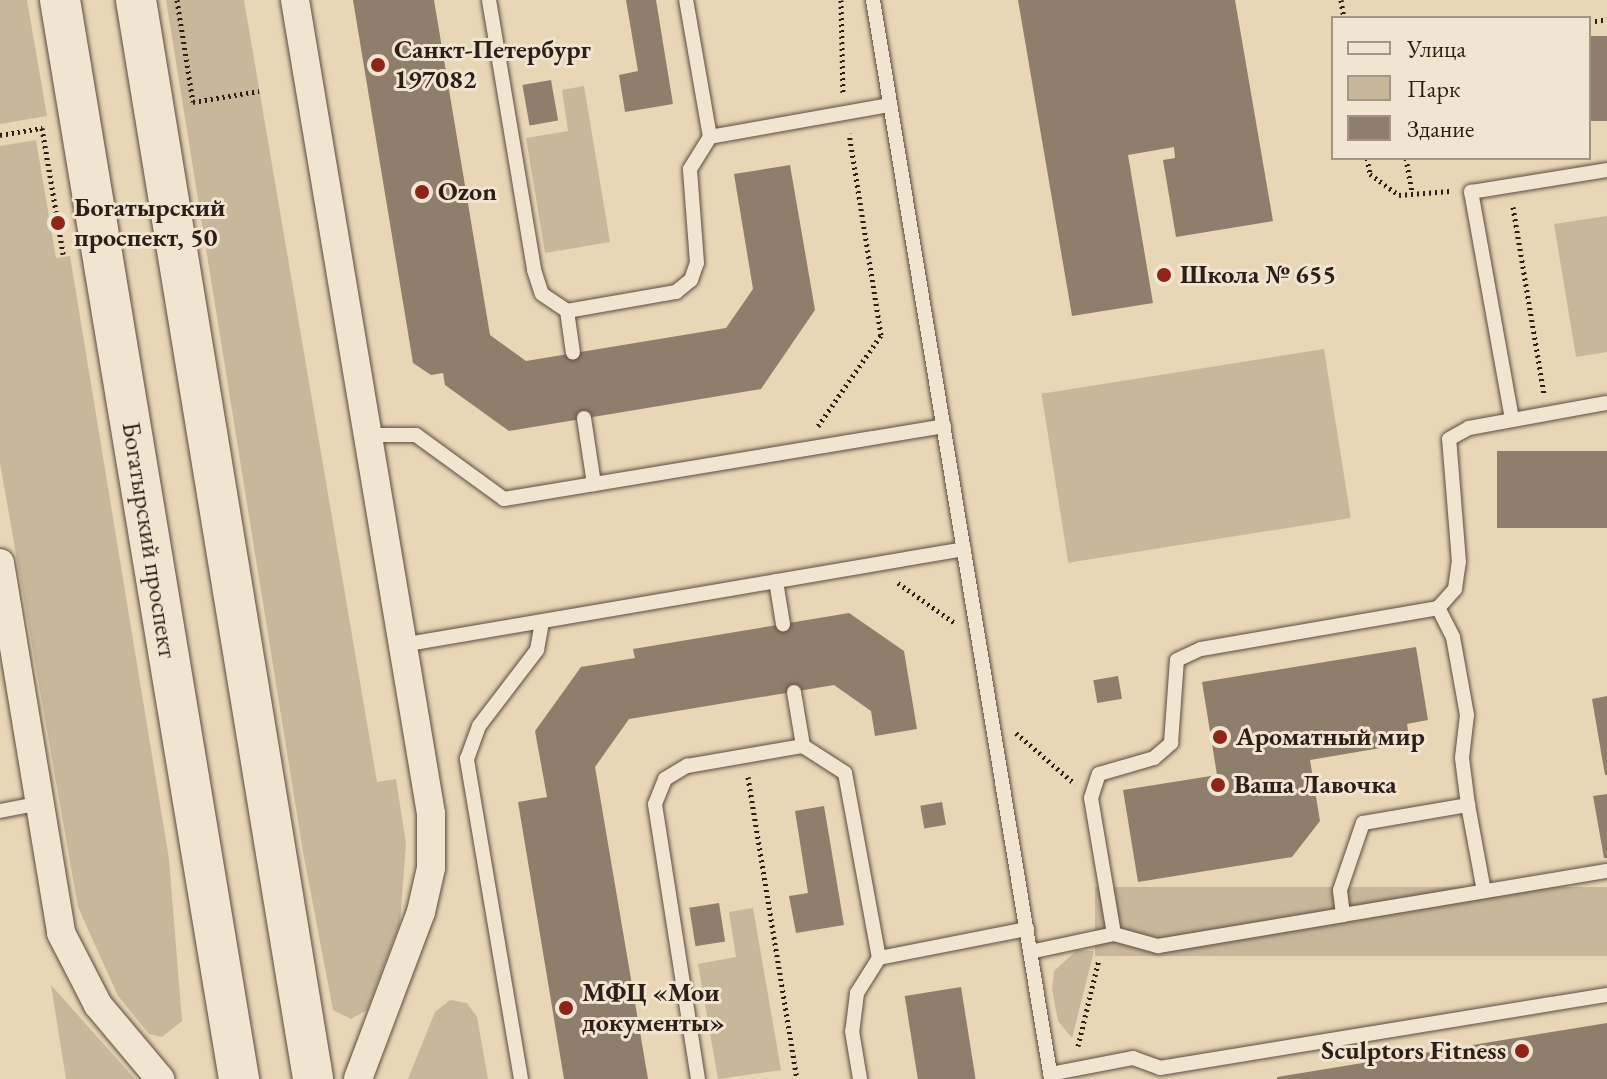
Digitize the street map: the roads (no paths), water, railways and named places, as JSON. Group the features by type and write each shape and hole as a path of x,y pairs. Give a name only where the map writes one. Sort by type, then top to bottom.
{"main road":[{"name":"Богатырский проспект","path":"60,0 239,1079"},
{"path":"136,0 313,1079"}],"street":[{"path":"295,0 431,814 431,868 358,1079"},
{"path":"0,563 37,804 61,933 77,970 160,1079"}],"lane":[{"path":"489,0 534,270 542,294 567,311 676,292 691,280 697,263 690,169 710,137 686,0"},
{"path":"873,0 1051,1076 1133,1058 1161,1073 1607,995"},
{"path":"710,137 890,105"},
{"path":"1512,419 1471,192 1607,170"},
{"path":"567,311 573,353"},
{"path":"1114,934 1091,798 1099,774 1154,758 1171,743 1177,660 1201,649 1438,608 1455,589 1459,562 1449,439 1512,419 1607,403"},
{"path":"584,418 594,484"},
{"path":"368,435 416,435 504,499 944,426"},
{"path":"402,645 964,549"},
{"path":"776,581 783,624"},
{"path":"1438,608 1453,637 1467,715 1462,758 1484,891"},
{"path":"521,1079 467,759 479,726 537,650 542,621"},
{"path":"794,692 803,746"},
{"path":"698,1079 655,804 665,779 687,766 803,746 845,773 879,958 857,993 852,1031 860,1079"},
{"path":"0,811 37,804"},
{"path":"1343,915 1340,890 1363,823 1468,805"},
{"path":"1030,952 1114,934 1158,946 1607,871"},
{"path":"879,958 1027,929"}],"place":[{"name":"Санкт-Петербург 197082","path":"378,65"},
{"name":"Ozon","path":"422,192"},
{"name":"Богатырский проспект, 50","path":"58,223"},
{"name":"Школа № 655","path":"1164,275"},
{"name":"Ароматный мир","path":"1220,737"},
{"name":"Ваша Лавочка","path":"1218,785"},
{"name":"МФЦ «Мои документы»","path":"566,1008"},
{"name":"Sculptors Fitness","path":"1522,1051"}]}
